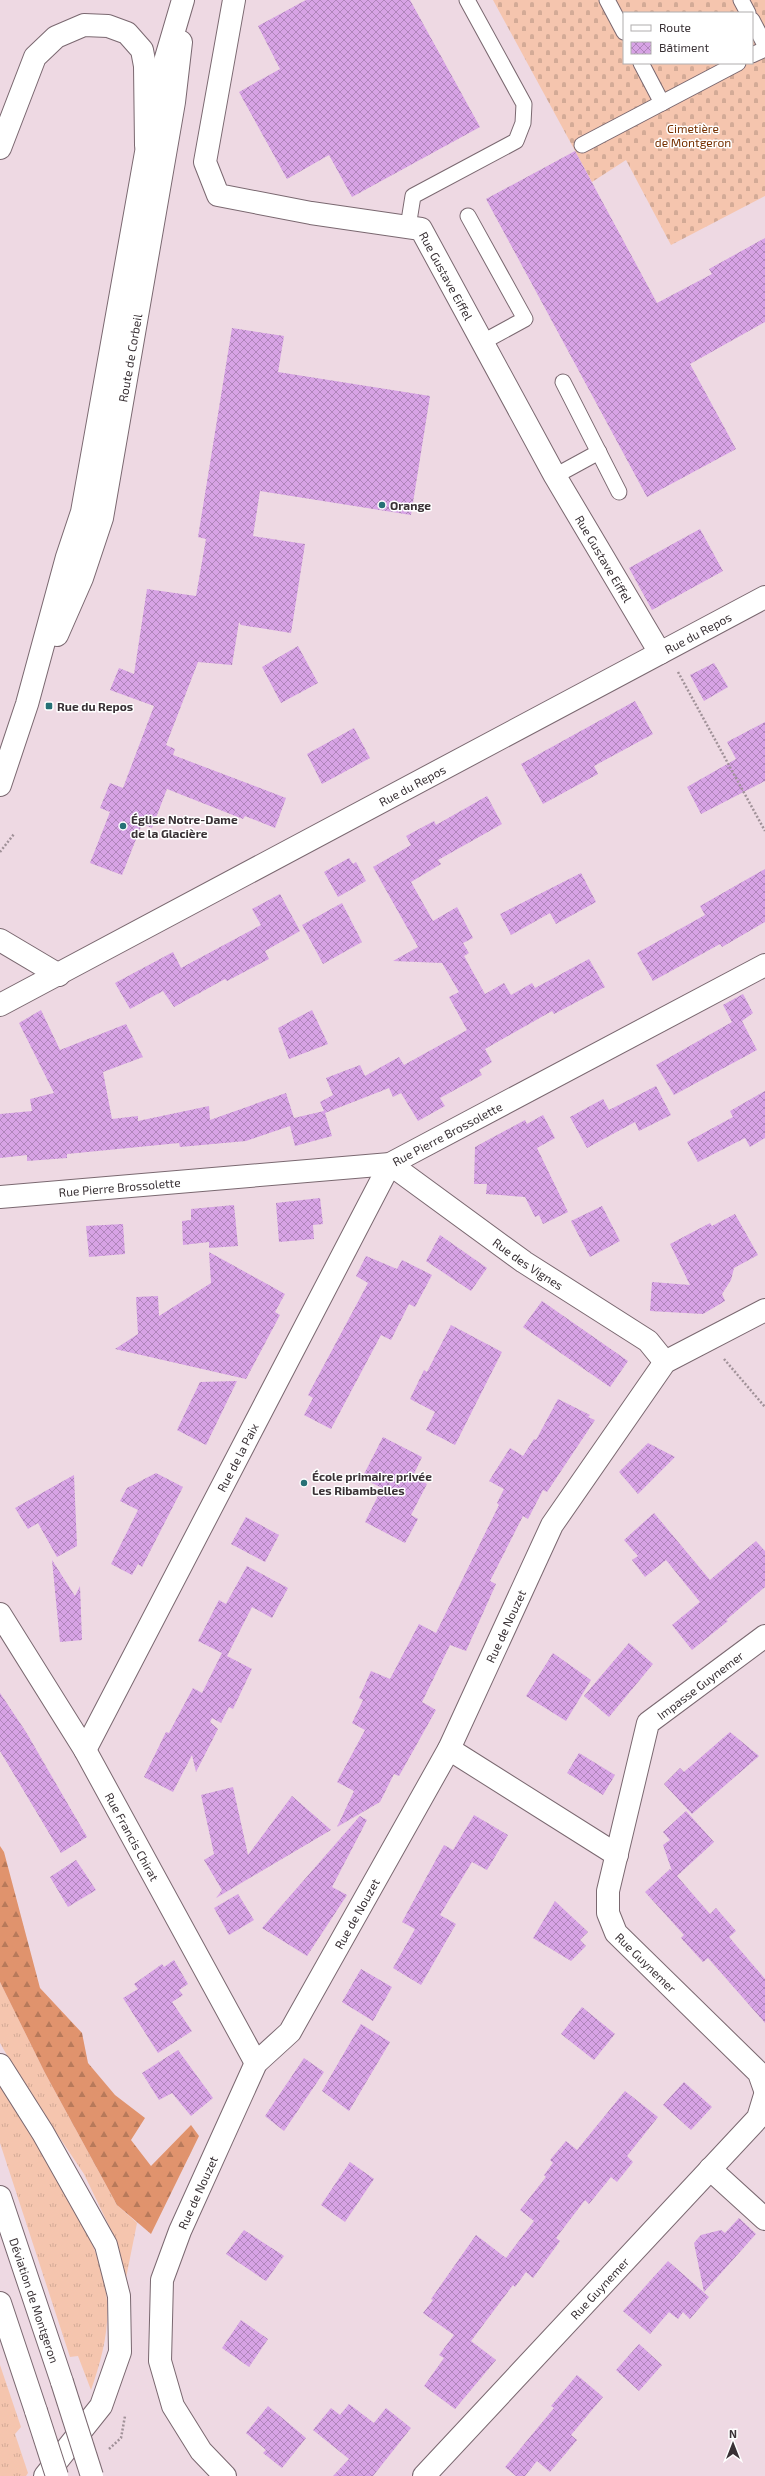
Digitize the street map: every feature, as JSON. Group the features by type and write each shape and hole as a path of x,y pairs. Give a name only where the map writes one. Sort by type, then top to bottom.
{"street":[{"name":"Route de Corbeil","path":"0,785 27,704 67,557 82,512 146,145 158,85 183,0"},
{"name":"Route de Corbeil","path":"27,704 82,578 102,518 174,102 186,0"},
{"name":"Rue Gustave Eiffel","path":"234,0 205,162 218,195 312,213 420,228 481,344 555,476 660,653"},
{"path":"0,148 35,58 56,37 84,25 108,26 128,33 142,50 145,66 146,145"},
{"name":"Rue du Repos","path":"0,1005 59,975 119,940 765,597"},
{"path":"0,940 59,975"},
{"name":"Rue Pierre Brossolette","path":"0,1197 390,1164 765,965"},
{"name":"Rue des Vignes","path":"390,1164 524,1262 648,1341 665,1362"},
{"name":"Rue de la Paix","path":"85,1750 390,1164"},
{"path":"665,1362 765,1310"},
{"name":"Rue de Nouzet","path":"225,2476 201,2451 173,2406 160,2360 162,2280 180,2231 256,2063 290,2032 448,1749 552,1525 665,1362"},
{"name":"Rue Francis Chirat","path":"0,1614 85,1750 256,2063"},
{"name":"Impasse Guynemer","path":"617,1855 648,1724 765,1636"},
{"path":"448,1749 617,1855"},
{"name":"Rue Guynemer","path":"617,1855 608,1890 608,1913 616,1933 759,2073 765,2090"},
{"path":"0,2065 43,2133 106,2245 119,2296 120,2352 101,2406 45,2476"},
{"name":"Rue Guynemer","path":"424,2476 758,2118 765,2095"},
{"path":"710,2169 765,2219"},
{"name":"Déviation de Montgeron","path":"0,2197 92,2476"},
{"path":"0,2303 57,2476"}],"lane":[{"path":"408,227 413,196 516,141 522,123 524,104 467,0"},
{"path":"607,0 623,30"},
{"path":"741,0 747,12"},
{"path":"753,22 765,45"},
{"path":"753,54 765,48"},
{"path":"642,64 662,103"},
{"path":"582,145 736,64"},
{"path":"468,216 525,319 481,344"},
{"path":"563,382 619,492"},
{"path":"555,476 599,452"}],"path":[{"path":"660,653 672,662 765,831"},
{"path":"0,852 14,834"},
{"path":"708,1340 765,1408"}],"green space":[{"name":"Cimetière de Montgeron","path":"493,0 765,0 765,196 671,245 626,160 592,182"},
{"path":"0,1846 4,1852 40,1988 82,2033 88,2063 115,2095 145,2118 131,2140 151,2166 191,2125 199,2136 151,2234 117,2205 45,2073 0,1982"},
{"path":"0,1982 45,2073 117,2205 137,2223 126,2278 110,2228 84,2174 23,2083 0,2043"},
{"path":"0,2086 47,2159 78,2213 91,2240 100,2266 106,2292 107,2317 102,2354 91,2390 78,2356 70,2357 0,2143"},
{"path":"0,2365 21,2427 15,2434 28,2473 26,2476 0,2476"}],"building":[{"path":"306,0 410,0 480,127 352,197 329,155 287,179 239,92 280,69 258,26"},
{"path":"575,151 657,303 712,274 709,269 765,238 765,322 690,364 736,449 647,497 486,199"},
{"name":"Orange","path":"232,328 284,336 278,372 430,396 411,515 260,491 253,536 305,544 291,633 241,625 239,622 232,665 198,662 166,745 175,749 173,755 286,798 275,828 245,816 243,819 167,789 152,828 142,824 122,875 90,863 110,812 100,808 110,783 123,788 154,706 110,690 119,668 134,674 147,589 196,596 206,539 198,537"},
{"path":"700,529 723,571 652,610 629,568"},
{"path":"298,646 318,683 281,703 262,667"},
{"path":"714,663 728,687 704,701 690,675"},
{"path":"635,701 653,734 594,766 598,774 543,804 521,764"},
{"path":"765,722 765,781 701,814 687,787 736,759 727,742"},
{"path":"354,728 370,758 322,784 307,754"},
{"path":"487,796 502,824 438,860 441,864 411,882 433,921 457,907 473,938 463,943 469,953 464,956 485,994 504,983 511,995 532,983 535,988 589,959 605,987 554,1014 552,1011 485,1049 492,1062 479,1070 482,1075 440,1098 445,1106 418,1121 401,1093 393,1097 389,1088 325,1113 332,1136 295,1146 290,1126 246,1141 180,1147 179,1143 67,1154 67,1158 27,1161 27,1155 0,1158 0,1114 32,1111 30,1099 54,1093 19,1023 41,1010 60,1050 126,1024 143,1057 103,1072 112,1119 138,1116 138,1121 209,1106 210,1120 286,1093 294,1118 324,1111 320,1102 333,1095 326,1078 360,1065 365,1076 399,1057 404,1065 467,1030 449,997 459,992 442,963 393,961 418,947 373,867 411,845 406,836 434,821 436,825"},
{"path":"349,858 353,864 356,862 366,881 338,897 324,872"},
{"path":"765,869 765,922 722,947 720,944 653,981 637,953 705,915 700,906"},
{"path":"581,873 596,902 556,924 550,913 511,935 500,914"},
{"path":"280,894 300,931 265,951 269,959 227,981 225,979 174,1007 163,991 130,1009 115,983 173,952 181,968 261,925 252,909"},
{"path":"342,903 362,942 323,964 302,925"},
{"path":"743,994 753,1013 742,1021 757,1050 674,1095 656,1065 732,1022 723,1005"},
{"path":"312,1010 328,1044 289,1059 278,1028"},
{"path":"656,1086 671,1115 639,1131 635,1122 587,1148 570,1117 603,1099 609,1110"},
{"path":"765,1091 765,1138 750,1147 745,1138 698,1162 687,1142 733,1117 730,1111"},
{"path":"543,1115 555,1138 537,1148 568,1212 543,1224 539,1215 535,1217 525,1197 486,1194 487,1184 474,1184 475,1147 525,1120 527,1124"},
{"path":"320,1198 323,1224 313,1225 314,1239 279,1242 276,1203"},
{"path":"234,1205 238,1246 209,1248 209,1242 183,1245 182,1221 191,1220 191,1209"},
{"path":"602,1206 620,1241 590,1257 571,1221"},
{"path":"735,1214 758,1255 734,1268 731,1280 722,1294 725,1301 703,1314 650,1311 652,1282 690,1285 670,1244 710,1223 712,1226"},
{"path":"123,1224 125,1254 89,1257 86,1226"},
{"path":"440,1235 487,1268 471,1291 426,1261"},
{"path":"209,1252 285,1294 275,1312 280,1315 246,1379 115,1349 138,1334 136,1297 158,1296 159,1316 211,1283"},
{"path":"366,1256 397,1269 402,1260 432,1275 415,1307 409,1304 391,1340 381,1335 331,1429 304,1415 313,1398 308,1395 368,1283 356,1276"},
{"path":"542,1301 628,1361 610,1387 523,1327"},
{"path":"451,1325 502,1352 455,1445 426,1430 435,1412 410,1399 424,1370 427,1372"},
{"path":"237,1381 206,1445 177,1430 200,1382"},
{"path":"558,1399 590,1415 588,1417 595,1420 547,1492 543,1490 528,1519 523,1516 490,1581 496,1584 466,1651 450,1645 422,1702 436,1710 399,1776 394,1774 380,1802 337,1827 354,1791 337,1782 365,1730 352,1723 363,1700 359,1698 371,1671 390,1679 419,1624 436,1633 499,1505 497,1503 504,1489 489,1481 510,1448 523,1456 534,1439 536,1440"},
{"path":"383,1437 422,1457 413,1476 427,1484 411,1515 418,1519 405,1543 365,1522 382,1488 362,1478"},
{"path":"648,1443 675,1457 638,1494 619,1472"},
{"path":"156,1473 183,1487 142,1567 138,1564 132,1575 111,1564 138,1510 120,1501 127,1488"},
{"path":"74,1475 77,1546 57,1557 38,1523 28,1529 15,1508"},
{"path":"654,1513 710,1580 756,1541 765,1551 765,1587 726,1620 728,1621 692,1650 672,1625 700,1602 666,1560 645,1577 632,1560 638,1556 624,1540"},
{"path":"246,1517 279,1535 265,1562 231,1544"},
{"path":"52,1560 75,1596 80,1586 82,1640 60,1642"},
{"path":"247,1566 288,1588 272,1618 252,1607 227,1656 252,1669 233,1709 229,1707 221,1723 212,1718 210,1722 218,1729 196,1772 192,1755 173,1792 144,1777 166,1732 169,1733 193,1688 202,1693 222,1653 198,1641 219,1600 226,1604"},
{"path":"629,1643 653,1664 609,1717 584,1696"},
{"path":"553,1653 591,1680 566,1721 526,1696"},
{"path":"0,1693 26,1732 87,1837 61,1853 0,1751"},
{"path":"730,1732 759,1756 692,1814 664,1784 680,1768 684,1772"},
{"path":"579,1753 615,1775 603,1795 567,1773"},
{"path":"233,1787 248,1855 292,1796 331,1830 216,1898 222,1890 204,1860 214,1854 201,1795"},
{"path":"686,1811 714,1842 677,1876 710,1914 716,1908 736,1931 729,1937 765,1979 765,2023 708,1958 703,1962 681,1938 684,1935 645,1892 670,1869 672,1871 663,1845 670,1840 663,1832"},
{"path":"474,1815 508,1835 487,1870 472,1862 440,1915 456,1924 421,1985 393,1968 415,1929 402,1922 444,1845 453,1850"},
{"path":"360,1816 367,1820 332,1887 347,1895 307,1956 262,1928"},
{"path":"76,1860 96,1890 68,1907 50,1877"},
{"path":"238,1894 254,1920 229,1935 214,1908"},
{"path":"555,1901 588,1932 580,1940 586,1946 571,1961 533,1938"},
{"path":"174,1960 188,1984 179,1990 183,1995 172,2002 192,2031 158,2053 123,1998 138,1989 134,1984 162,1964 164,1967"},
{"path":"361,1969 392,1987 373,2021 342,2002"},
{"path":"582,2007 615,2034 594,2060 561,2034"},
{"path":"361,2024 390,2042 349,2111 322,2091"},
{"path":"178,2050 213,2098 191,2116 172,2093 159,2100 142,2073"},
{"path":"304,2058 324,2072 284,2131 265,2116"},
{"path":"684,2082 712,2107 691,2130 663,2105"},
{"path":"625,2091 658,2117 627,2156 633,2162 617,2182 611,2177 589,2204 585,2200 556,2238 560,2241 533,2278 526,2272 515,2287 513,2285 471,2341 496,2360 455,2409 424,2386 444,2358 439,2355 454,2335 423,2313 433,2300 431,2299 476,2235 506,2258 534,2221 520,2210 546,2177 544,2175 553,2163 550,2160 566,2141 577,2150"},
{"path":"350,2162 374,2179 345,2222 321,2205"},
{"path":"739,2218 756,2234 704,2292 694,2243 701,2235 721,2230 725,2233"},
{"path":"244,2230 284,2256 266,2281 226,2254"},
{"path":"668,2261 709,2297 690,2319 683,2312 678,2319 669,2312 650,2334 623,2311"},
{"path":"241,2320 268,2339 249,2367 222,2348"},
{"path":"639,2344 662,2365 639,2391 616,2370"},
{"path":"577,2375 603,2397 571,2435 577,2440 550,2472 537,2461 525,2476 516,2476 505,2467 554,2408 551,2406"},
{"path":"349,2404 374,2423 386,2408 411,2428 373,2476 333,2476 349,2459 313,2430 331,2408 340,2415"},
{"path":"268,2406 306,2438 282,2468 263,2453 266,2450 246,2433"}],"place":[{"name":"Orange","path":"382,505"},
{"name":"Rue du Repos","path":"49,706"},
{"name":"Église Notre-Dame de la Glacière","path":"123,826"},
{"name":"École primaire privée Les Ribambelles","path":"304,1483"}]}
